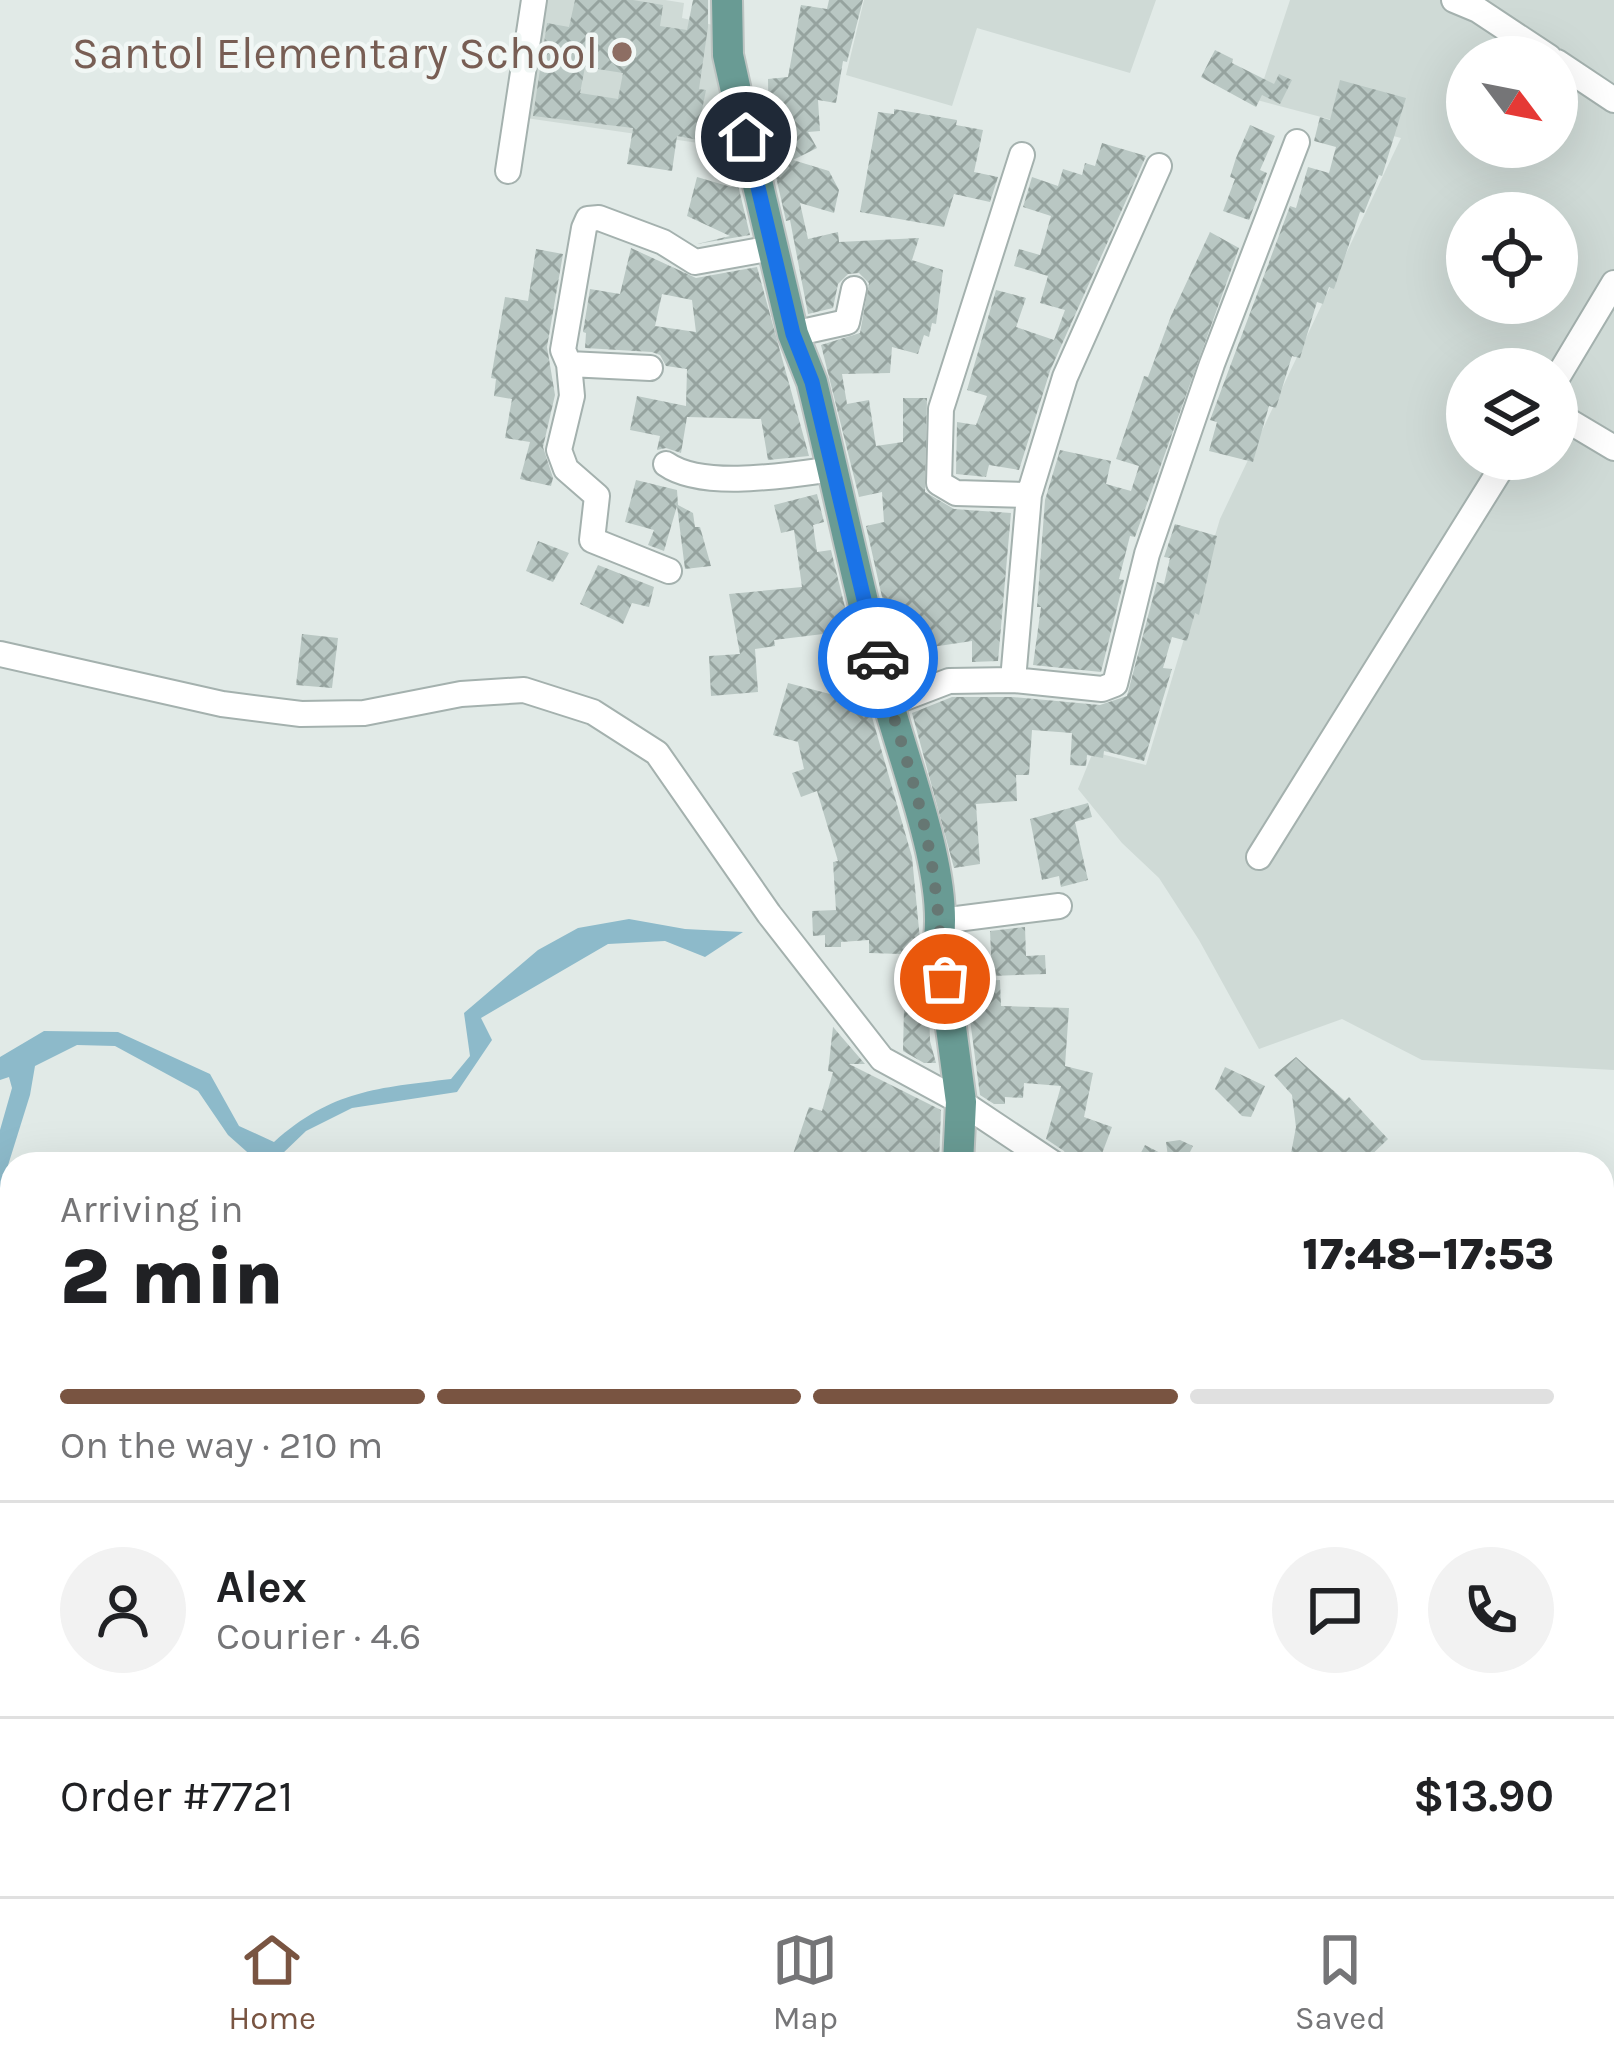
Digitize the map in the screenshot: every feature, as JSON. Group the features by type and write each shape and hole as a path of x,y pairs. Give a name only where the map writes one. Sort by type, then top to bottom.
{"main road":[{"path":"727,0 728,55 772,248 793,334 812,382 889,704 917,796 941,922 939,938 961,1102 959,1152"}],"street":[{"path":"508,171 534,0"},
{"path":"1454,0 1517,36"},
{"path":"1578,76 1614,100"},
{"path":"889,704 949,680 1102,688 1115,684 1148,554 1212,364 1297,142"},
{"path":"1022,155 940,409 939,483 956,493 1029,495"},
{"path":"1013,680 1029,495 1065,377 1159,166"},
{"path":"669,571 592,540 597,496 566,470 559,450 572,395 563,350 584,228 589,219 599,218 663,242 695,262 772,248"},
{"path":"1575,348 1614,283"},
{"path":"793,334 847,322 854,290"},
{"path":"569,364 650,368"},
{"path":"1578,427 1614,448"},
{"path":"666,464 688,477 779,476 833,469"},
{"path":"1259,856 1495,480"},
{"path":"0,654 222,704 302,714 364,713 461,694 524,690 593,712 657,753 769,914 881,1059 961,1102 1036,1152"},
{"path":"941,922 1059,906"}],"shaded area":[{"name":"Santol Elementary School","path":"539,0 665,0 684,3 682,18 713,25 726,147 519,117"},
{"path":"864,0 1156,0 1130,73 977,28 952,106 846,75"},
{"path":"1290,0 1614,0 1614,1070 1422,1060 1342,1019 1259,1049 1159,878 1122,843 1078,789 1093,752 1146,765 1220,519 1401,138 1257,100"}],"water":[{"path":"629,919 743,932 705,957 665,941 608,944 481,1018 492,1040 457,1092 352,1108 306,1131 284,1152 247,1152 228,1135 198,1091 115,1046 77,1045 35,1066 12,1152 0,1152 0,1130 12,1088 9,1077 0,1080 0,1057 44,1031 118,1032 210,1074 239,1126 274,1142 316,1111 357,1094 451,1079 470,1056 464,1013 538,950 578,928"}],"building":[{"name":"Santol Elementary School","path":"575,0 633,0 663,5 660,26 687,30 693,0 708,0 699,89 706,90 701,115 715,118 710,142 677,136 672,171 627,164 633,128 533,116 547,23 569,27","holes":["585,67 623,73 618,99 580,93"]},
{"path":"829,0 863,0 847,62 843,61 836,103 818,100 820,131 808,132 817,148 793,160 829,171 839,190 834,213 800,203 808,239 838,232 839,242 919,238 912,260 943,270 936,324 932,323 929,337 924,335 918,354 892,347 890,373 842,374 847,404 869,400 876,446 903,442 903,398 927,398 925,492 954,509 1011,513 998,661 972,662 972,641 905,651 901,626 889,628 866,526 884,522 882,492 859,497 821,345 860,333 869,283 859,273 848,274 838,284 833,308 808,314 790,220 786,221 769,146 768,79 788,77 801,5 827,9"},
{"path":"1215,50 1274,84 1279,74 1292,80 1280,104 1262,95 1256,107 1201,77"},
{"path":"1340,80 1406,98 1382,176 1364,213 1360,212 1334,289 1329,287 1323,304 1317,302 1300,358 1292,356 1276,408 1269,406 1253,462 1209,451 1217,422 1210,420 1290,206 1296,208 1308,167 1329,173 1336,147 1314,141 1320,117 1330,120"},
{"path":"894,109 957,120 956,125 983,130 974,172 998,177 990,202 954,194 944,227 860,212 878,112 894,114"},
{"path":"1250,125 1275,136 1260,170 1267,173 1249,220 1223,211"},
{"path":"1102,143 1146,156 1050,371 1019,470 989,465 986,477 956,474 957,422 976,425 987,396 967,390 996,290 1026,298 1016,327 1054,340 1065,310 1040,303 1048,276 1014,266 1019,249 1040,255 1051,216 1023,207 1032,177 1058,186 1063,169 1082,175 1085,163 1095,166"},
{"path":"697,177 738,185 750,235 697,244 730,236 687,216"},
{"path":"1210,232 1239,248 1135,537 1130,536 1101,672 1033,665 1041,607 1037,607 1045,500 1060,450 1111,461 1106,484 1131,491 1139,466 1116,459 1144,376 1148,377"},
{"path":"631,248 696,278 757,267 809,456 768,460 761,419 687,417 681,453 657,450 660,436 630,430 637,396 686,406 687,369 666,366 652,352 585,348 590,289 620,294","holes":["662,294 692,300 696,332 655,326"]},
{"path":"536,249 563,254 547,347 555,395 543,447 551,486 520,479 530,442 505,438 512,399 494,396 496,379 491,378 505,297 528,301"},
{"path":"636,480 677,490 678,505 693,513 695,527 700,527 711,566 685,569 677,506 664,551 648,545 654,530 625,522"},
{"path":"817,494 824,522 813,525 817,552 831,550 912,857 924,981 902,981 901,954 869,953 869,940 825,947 825,935 813,936 812,911 836,910 833,862 838,861 817,791 801,797 792,773 804,769 798,742 773,735 788,683 830,694 823,634 774,640 775,646 755,649 758,692 711,696 709,656 740,654 729,594 802,587 794,530 781,533 774,505"},
{"path":"1175,524 1217,536 1199,615 1195,613 1187,641 1172,637 1163,668 1172,669 1144,761 1104,751 1103,758 1087,755 1086,766 1070,765 1072,733 1032,730 1029,775 1016,775 1017,801 976,804 980,864 954,868 912,713 952,697 1100,705 1127,696 1157,582 1164,584 1170,558 1164,557"},
{"path":"538,541 569,553 553,582 526,571"},
{"path":"598,565 654,587 649,607 632,603 623,624 580,604"},
{"path":"302,634 338,638 332,688 296,685"},
{"path":"1088,803 1092,817 1075,822 1088,880 1061,887 1059,876 1042,880 1030,819"},
{"path":"1025,927 1026,956 1045,955 1046,974 992,976 990,931"},
{"path":"1000,980 1001,1006 1069,1008 1065,1066 1093,1073 1084,1117 1112,1127 1103,1152 1064,1152 1046,1139 1061,1086 1024,1083 1023,1098 1005,1097 1005,1104 994,1104 980,1095 965,982"},
{"path":"929,1008 936,1063 924,1063 903,1051 904,1009"},
{"path":"833,1027 865,1064 849,1064 941,1110 939,1152 794,1152 809,1107 822,1111 833,1072 828,1071"},
{"path":"1296,1057 1345,1101 1349,1097 1388,1139 1374,1152 1291,1152 1296,1127 1292,1095 1274,1075"},
{"path":"1225,1067 1265,1086 1251,1117 1242,1116 1215,1089"},
{"path":"1180,1140 1193,1146 1190,1152 1167,1152 1166,1142"}],"way so far":[{"path":"878,658 929,846 945,979"}],"place":[{"name":"Santol Elementary School","path":"622,52"}],"route":[{"path":"746,137 793,334 812,382 878,658"}]}
